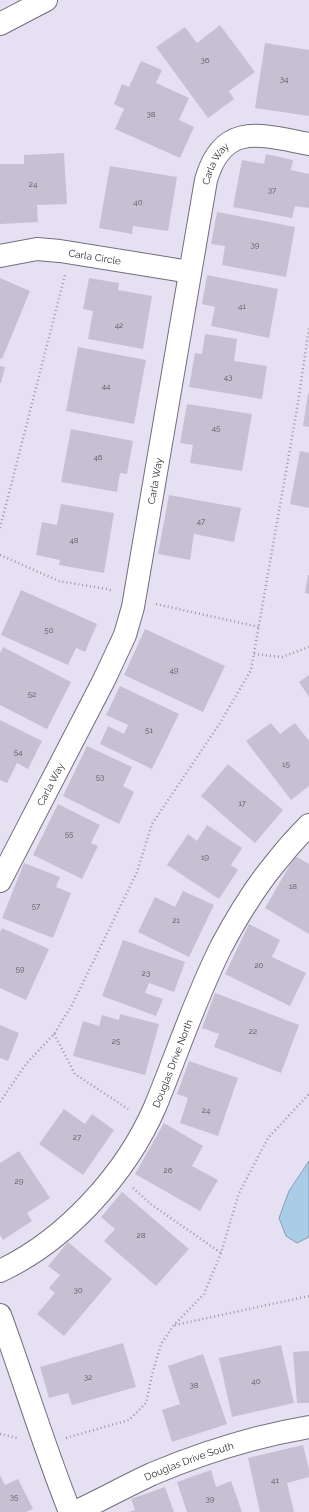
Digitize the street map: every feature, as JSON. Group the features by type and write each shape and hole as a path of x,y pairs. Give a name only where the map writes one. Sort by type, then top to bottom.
{"street":[{"path":"0,24 46,0"},
{"name":"Carla Way","path":"0,881 101,687 125,635 134,603 190,272 210,164 218,152 228,143 241,137 258,134 309,144"},
{"name":"Carla Circle","path":"0,256 37,249 190,272"},
{"name":"Douglas Drive North","path":"0,1271 12,1266 44,1244 74,1220 107,1186 131,1152 154,1108 195,1005 221,948 254,891 277,860 309,824"},
{"path":"0,1314 70,1512"},
{"name":"Douglas Drive South","path":"75,1512 150,1475 173,1466 240,1443 309,1427"}],"path":[{"path":"0,528 71,253"},
{"path":"0,1102 26,1064 54,1034 72,1005 137,872 152,824 220,723 251,670 309,328"},
{"path":"254,654 282,657 309,647"},
{"path":"54,1034 75,1074 147,1121"},
{"path":"0,1434 45,1444 129,1420 146,1403 161,1344 174,1325 204,1294 221,1254 239,1193 268,1138 309,1094"},
{"path":"116,1173 152,1205 221,1254"},
{"path":"174,1325 309,1296"}],"water":[{"path":"309,1161 309,1237 297,1243 286,1236 279,1218 289,1191"}],"building":[{"path":"220,25 255,72 229,91 234,99 208,118 156,47 185,27 197,43"},
{"path":"265,43 309,50 309,116 255,108"},
{"path":"141,61 162,70 156,83 189,98 179,120 194,127 180,158 115,129 124,109 114,104 122,84 129,87"},
{"path":"64,153 67,204 37,205 38,222 0,224 0,164 24,164 24,155"},
{"path":"266,154 293,160 291,170 309,174 309,208 295,206 292,218 233,207 242,160 264,164"},
{"path":"110,166 177,177 168,231 133,226 132,234 99,228"},
{"path":"217,212 295,227 286,277 222,265 225,246 211,244"},
{"path":"207,275 278,289 269,338 211,326 215,307 202,304"},
{"path":"0,278 30,291 2,359 0,358"},
{"path":"89,278 119,283 118,290 152,296 143,349 88,339 93,311 83,309"},
{"path":"205,334 237,339 234,361 267,366 262,399 189,387 195,353 202,354"},
{"path":"78,347 146,360 134,424 66,411"},
{"path":"0,366 5,367 1,383 0,383"},
{"path":"309,394 309,427 303,426"},
{"path":"187,404 252,414 242,471 190,463 193,445 180,443"},
{"path":"71,429 133,441 127,474 120,473 117,492 61,482"},
{"path":"300,451 309,453 309,508 290,504"},
{"path":"169,495 241,508 234,542 194,534 190,560 158,554"},
{"path":"61,504 114,513 104,573 59,565 60,560 36,555 42,522 57,525"},
{"path":"309,575 309,594 305,593"},
{"path":"21,590 97,624 85,652 76,648 68,665 1,635"},
{"path":"145,629 225,666 203,712 124,675"},
{"path":"3,647 71,682 47,729 0,705 0,653"},
{"path":"309,675 309,697 299,682"},
{"path":"120,686 179,714 152,769 100,744 108,726 124,734 128,725 106,715"},
{"path":"0,720 42,741 28,769 17,763 7,783 0,780"},
{"path":"271,723 280,734 295,723 309,741 309,786 291,800 246,741"},
{"path":"87,746 132,767 123,786 134,792 119,824 63,796"},
{"path":"228,764 283,810 255,843 201,796"},
{"path":"58,804 100,825 91,843 98,846 82,879 33,855"},
{"path":"207,825 242,848 231,865 238,870 219,899 167,865 188,834 197,841"},
{"path":"295,856 309,864 309,934 265,908"},
{"path":"24,863 60,877 56,887 71,893 53,938 2,918"},
{"path":"183,891 214,905 189,957 138,932 155,897 175,907"},
{"path":"249,924 280,940 272,957 306,973 290,1006 225,974"},
{"path":"2,928 49,949 26,1000 0,988 0,932"},
{"path":"123,940 185,962 174,992 149,983 145,993 163,999 156,1016 102,996"},
{"path":"215,993 299,1025 281,1073 214,1047 219,1034 202,1028"},
{"path":"120,1014 159,1024 145,1075 73,1056 83,1021 99,1026 102,1015 119,1020"},
{"path":"0,1025 19,1033 8,1061 0,1058"},
{"path":"189,1061 238,1078 218,1136 180,1123 188,1098 177,1094"},
{"path":"64,1109 85,1124 92,1114 114,1130 83,1175 39,1144"},
{"path":"164,1123 203,1146 192,1166 218,1180 200,1211 135,1174"},
{"path":"19,1151 50,1198 27,1213 32,1221 3,1240 0,1235 0,1163"},
{"path":"122,1192 189,1249 156,1286 104,1241 115,1229 101,1217"},
{"path":"68,1242 112,1279 64,1336 37,1314 55,1293 49,1288 60,1275 48,1266"},
{"path":"123,1343 136,1387 72,1405 68,1393 49,1398 40,1367"},
{"path":"281,1345 294,1403 232,1417 219,1358"},
{"path":"309,1351 309,1403 297,1403 293,1352"},
{"path":"203,1354 227,1424 172,1442 162,1410 180,1404 168,1366"},
{"path":"303,1445 309,1469 309,1477 287,1483 294,1512 260,1512 248,1458"},
{"path":"211,1470 216,1487 231,1481 242,1512 187,1512 177,1482"},
{"path":"0,1475 5,1485 18,1479 33,1509 26,1512 0,1512"},
{"path":"165,1487 174,1512 129,1512 135,1510 131,1499"}]}
